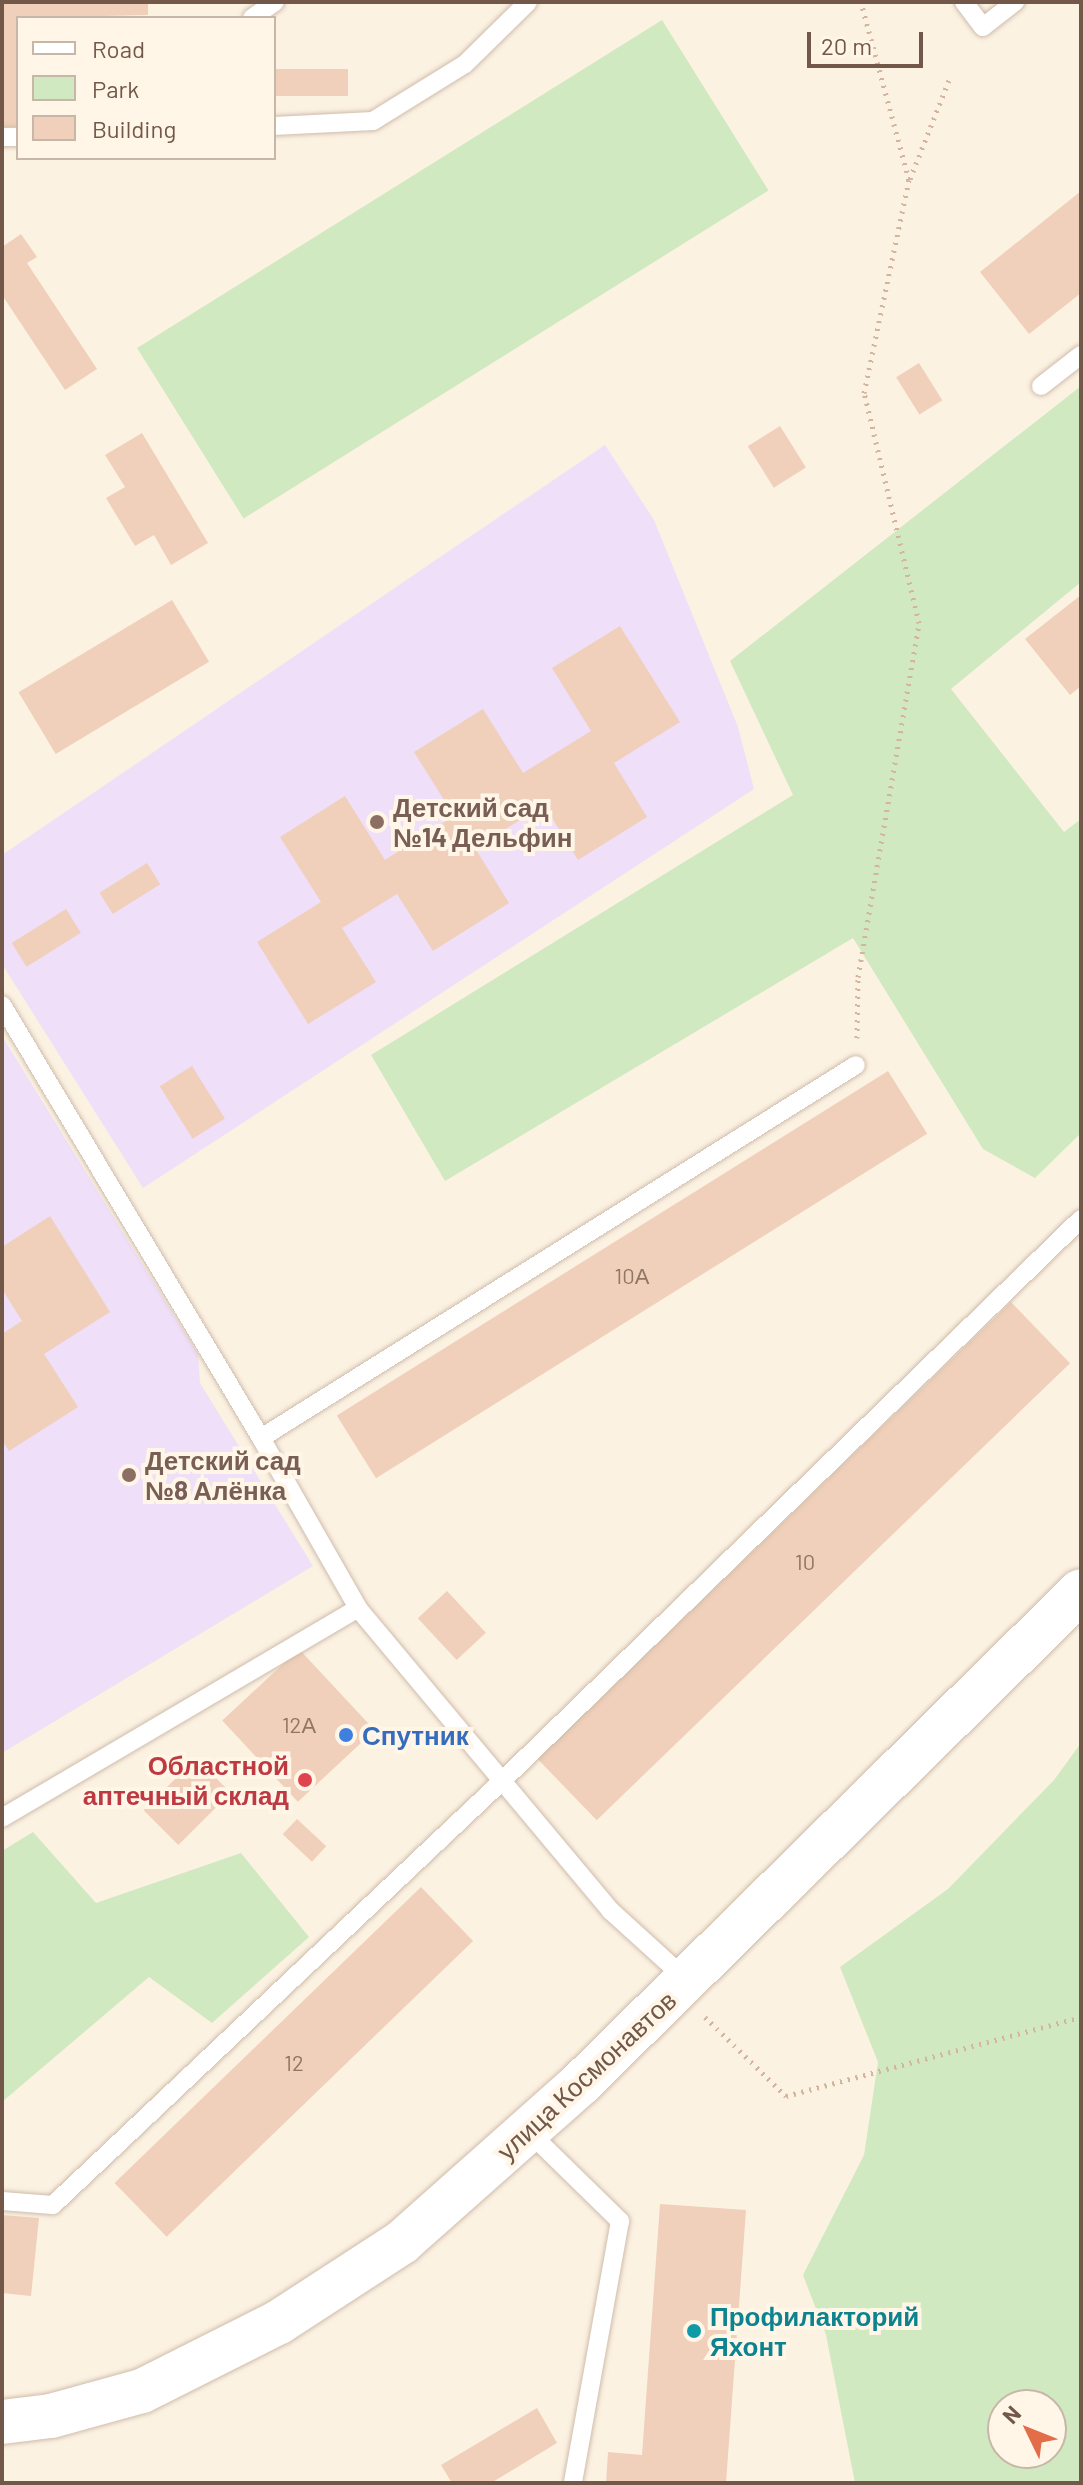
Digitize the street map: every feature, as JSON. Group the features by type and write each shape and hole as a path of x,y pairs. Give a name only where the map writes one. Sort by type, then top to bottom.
{"street":[{"name":"улица Космонавтов","path":"2,2422 51,2416 142,2391 279,2322 402,2242 528,2131 687,1980 1081,1591"}],"lane":[{"path":"255,16 275,2"},
{"path":"276,126 373,121 465,64 528,2"},
{"path":"964,2 983,27 1015,2"},
{"path":"1041,386 1081,355"},
{"path":"2,1005 261,1438 358,1608 611,1911 687,1980"},
{"path":"261,1438 856,1065"},
{"path":"2,2201 53,2205 502,1781 1081,1219"},
{"path":"2,1818 358,1608"},
{"path":"528,2131 620,2221 573,2483"}],"path":[{"path":"861,2 909,180"},
{"path":"856,1065 858,977 919,623 864,393 909,180 951,75"},
{"path":"687,1980 707,2020 786,2096 1081,2017"}],"shaded area":[{"name":"Детский сад №14 Дельфин","path":"605,445 654,520 738,727 754,789 143,1188 2,964 2,855"},
{"name":"Детский сад №8 Алёнка","path":"2,1036 198,1354 200,1383 313,1566 2,1753"}],"green space":[{"path":"662,20 769,190 244,518 137,348"},
{"path":"1081,386 1081,582 951,689 1064,832 1081,819 1081,1133 1035,1178 983,1149 853,938 445,1181 371,1055 793,795 730,661"},
{"path":"1081,1743 1081,2483 855,2483 826,2335 803,2275 864,2155 878,2062 840,1967 948,1889 1054,1780"},
{"path":"33,1832 96,1903 241,1853 309,1937 212,2023 149,1977 2,2102 2,1851"}],"building":[{"path":"2,2 148,2 148,15 16,16 16,127 2,127"},
{"path":"276,69 348,69 348,96 276,96"},
{"path":"1081,191 1081,293 1029,334 980,272"},
{"path":"21,234 37,257 27,263 97,369 65,390 2,295 2,247"},
{"path":"919,363 942,400 919,415 896,377"},
{"path":"780,426 806,468 774,488 748,446"},
{"path":"142,433 208,543 171,565 154,535 135,546 106,498 125,487 105,455"},
{"path":"1081,595 1081,686 1070,695 1025,639"},
{"path":"172,600 209,662 56,754 19,692"},
{"path":"620,626 680,722 614,763 647,817 578,860 544,805 475,848 509,903 433,951 397,894 342,928 376,982 308,1024 257,942 321,902 280,837 345,796 385,860 454,816 414,752 483,709 523,773 591,731 552,668"},
{"path":"147,863 160,884 113,914 100,893"},
{"path":"66,909 81,933 27,967 12,943"},
{"path":"192,1066 225,1119 193,1139 160,1086"},
{"path":"888,1071 927,1134 376,1478 337,1415"},
{"path":"50,1216 110,1312 44,1354 78,1407 9,1451 2,1440 2,1334 22,1321 2,1289 2,1247"},
{"path":"1011,1302 1070,1363 597,1820 538,1759"},
{"path":"447,1591 486,1633 457,1660 418,1618"},
{"path":"299,1649 375,1730 298,1802 222,1721"},
{"path":"196,1758 231,1793 178,1845 144,1810"},
{"path":"297,1819 326,1846 312,1862 283,1834"},
{"path":"421,1887 473,1941 167,2237 115,2183"},
{"name":"Профилакторий Яхонт","path":"660,2204 746,2210 726,2483 606,2483 608,2452 642,2455"},
{"path":"2,2215 39,2218 31,2296 2,2293"},
{"path":"537,2408 557,2443 491,2483 452,2483 441,2465"}],"place":[{"name":"Детский сад №14 Дельфин","path":"377,822"},
{"name":"Детский сад №8 Алёнка","path":"129,1475"},
{"name":"Спутник","path":"346,1735"},
{"name":"Областной аптечный склад","path":"305,1780"},
{"name":"Профилакторий Яхонт","path":"694,2331"}]}
